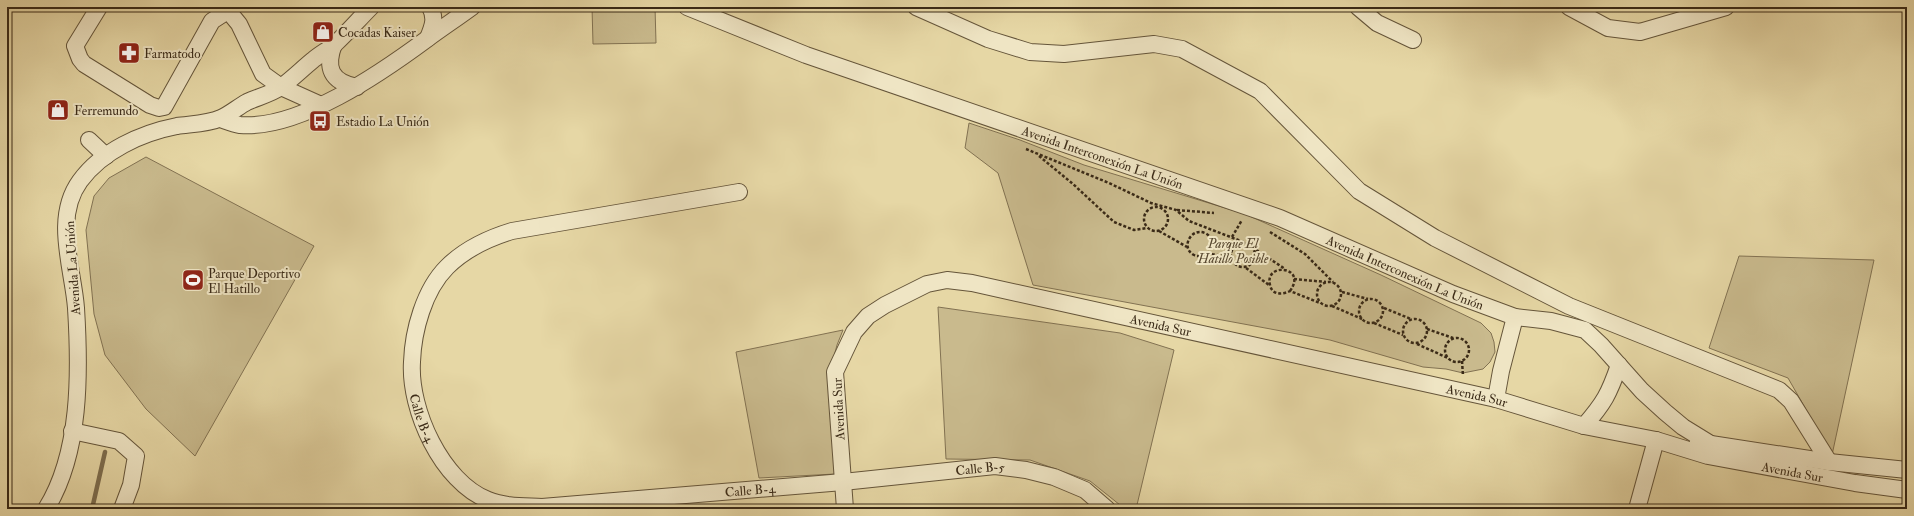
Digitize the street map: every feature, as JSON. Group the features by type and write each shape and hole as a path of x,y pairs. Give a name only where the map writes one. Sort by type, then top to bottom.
{"street":[{"path":"99,7 75,46 80,59 84,64 150,105 159,108 164,107 212,21 227,9 239,24 263,74 281,87 321,106"},
{"name":"Avenida La Unión","path":"46,509 62,478 72,432 78,381 76,307 69,265 67,222 70,201 79,182 94,165 126,144 147,135 174,127 220,119 246,103 281,87 334,44 371,7"},
{"path":"428,38 433,25 434,16 430,7"},
{"name":"Avenida La Unión","path":"220,119 239,125 257,125 321,106 357,87 407,55 428,38 446,27 472,7"},
{"name":"Avenida Interconexión La Unión","path":"687,7 806,55 1280,218 1453,294 1515,317"},
{"path":"916,7 931,12 988,39 1030,52 1064,54 1154,44 1182,49 1260,91 1359,191 1435,238 1569,306 1779,390 1792,401 1829,462"},
{"path":"1358,7 1377,23 1413,40"},
{"path":"1569,7 1608,28 1640,32 1726,7"},
{"path":"334,44 329,64 332,74 346,85 357,87"},
{"path":"89,140 106,156"},
{"name":"Calle B-4","path":"738,192 512,231 490,238 464,253 446,268 432,288 421,312 412,363 419,412 443,463 462,483 488,500 513,505 542,507 843,482"},
{"name":"Avenida Sur","path":"845,509 835,372 854,332 868,316 885,305 927,284 947,280 972,283 1496,400 1584,426 1656,440 1708,456 1855,483 1907,490"},
{"path":"1496,400 1504,357 1515,317"},
{"name":"Avenida Sur","path":"1515,317 1551,321 1585,330 1601,345 1642,391 1665,412 1683,428 1709,443"},
{"path":"1584,426 1601,406 1609,393 1619,365"},
{"path":"72,432 119,440 136,456 131,485 122,509"},
{"path":"1637,509 1656,440"},
{"name":"Avenida Sur","path":"1656,440 1709,443 1829,462 1907,470"},
{"name":"Calle B-5","path":"843,482 995,466 1026,470 1054,477 1086,490 1107,509"}],"path":[{"path":"1020,145 1037,154 1109,183 1159,207 1165,210 1168,217 1168,224 1164,229 1152,231 1147,228 1144,222 1146,211 1152,207 1159,207 1221,214"},
{"path":"1037,154 1073,184 1114,222 1134,230 1147,228"},
{"path":"1176,210 1189,221 1246,243 1291,273 1294,279 1293,286 1290,291 1284,294 1278,293 1273,290 1270,285 1245,268 1234,264 1231,259 1233,247 1239,243 1246,243"},
{"path":"1232,237 1244,216"},
{"path":"1158,231 1188,248 1191,253 1196,256 1202,257 1208,254 1211,249 1212,242 1209,236 1203,232 1196,232 1190,236 1188,248"},
{"path":"1268,231 1305,254 1338,286 1342,292 1368,299"},
{"path":"1245,268 1251,265 1254,260 1255,253 1252,247"},
{"path":"1208,254 1231,259"},
{"path":"1270,285 1272,273 1278,269 1286,270"},
{"path":"1294,279 1333,282"},
{"path":"1320,303 1317,298 1317,292 1320,286 1326,282"},
{"path":"1290,291 1325,306 1337,304 1341,299 1342,292"},
{"path":"1362,320 1359,314 1359,308 1362,302 1375,298 1381,302 1384,308 1383,316 1380,320 1374,323"},
{"path":"1332,306 1368,323 1374,323 1403,335 1411,344 1417,344 1454,362 1462,361 1469,354 1470,347 1467,341 1461,337 1454,338 1448,342 1445,347 1445,353 1448,359"},
{"path":"1384,308 1411,319 1418,319 1424,323 1427,329 1426,336 1423,341 1417,344"},
{"path":"1403,335 1402,329 1405,323 1411,319"},
{"path":"1427,329 1454,338"},
{"path":"1462,361 1463,380"}],"green space":[{"path":"592,7 655,7 656,43 593,44"},
{"name":"Parque El Hatillo Posible","path":"969,123 1020,140 1084,165 1245,214 1381,275 1481,323 1491,333 1495,352 1490,362 1483,369 1463,373 1446,369 1423,367 1330,340 1033,285 998,173 965,148"},
{"name":"Parque Deportivo El Hatillo","path":"146,157 314,246 195,456 146,409 105,355 94,314 86,230 94,196 109,178"},
{"path":"1739,256 1874,260 1832,455 1788,378 1709,348"},
{"path":"938,307 1120,333 1174,350 1136,509 1125,509 1090,481 1030,460 946,459"},
{"path":"843,330 837,345 830,372 835,474 759,478 736,352"}],"waterway":[{"path":"92,509 105,452"}],"place":[{"name":"Cocadas Kaiser","path":"323,32"},
{"name":"Farmatodo","path":"129,53"},
{"name":"Ferremundo","path":"58,110"},
{"name":"Estadio La Unión","path":"320,121"},
{"name":"Parque Deportivo El Hatillo","path":"193,280"}]}
